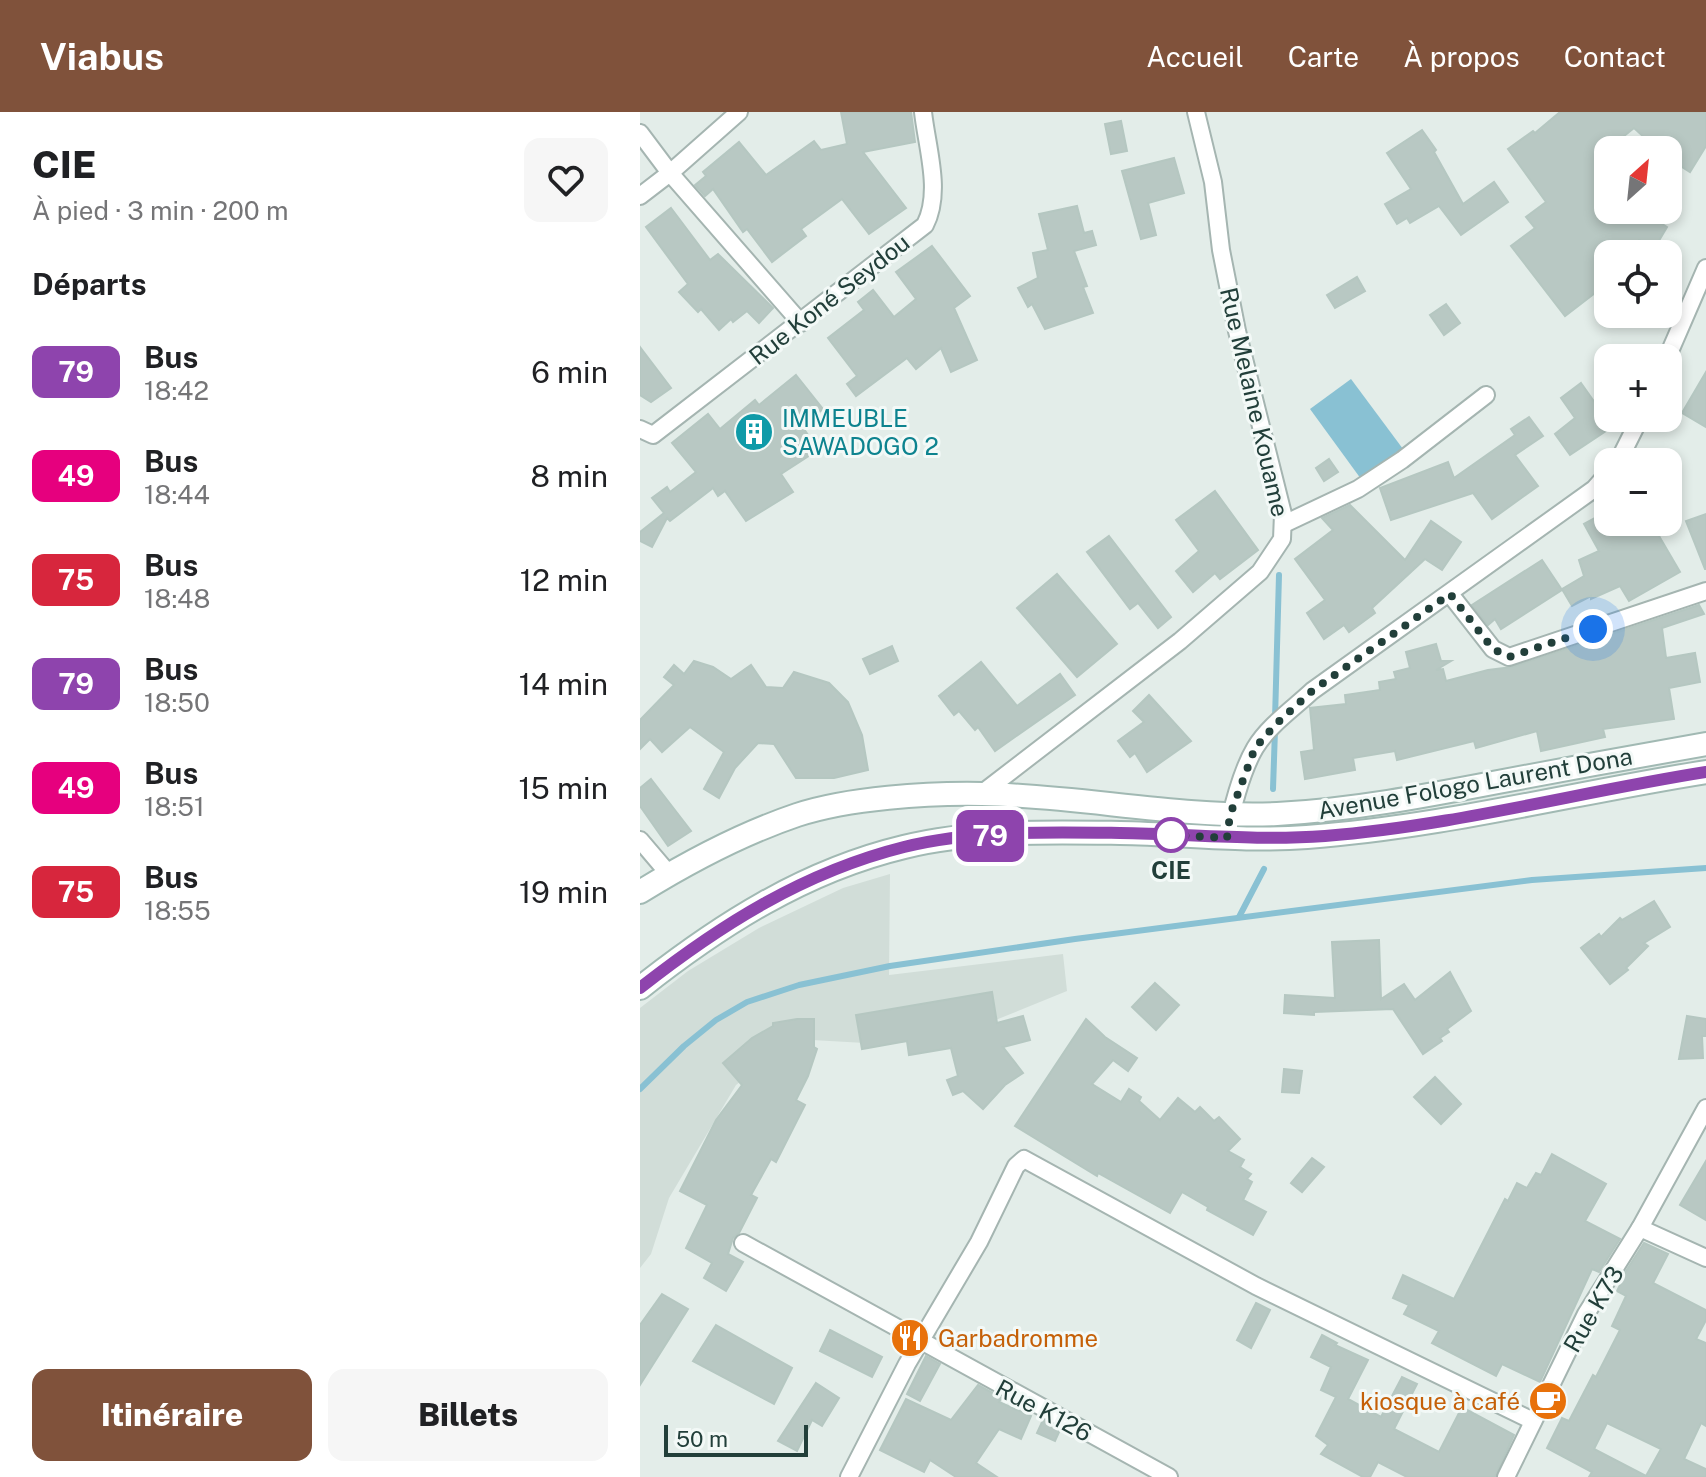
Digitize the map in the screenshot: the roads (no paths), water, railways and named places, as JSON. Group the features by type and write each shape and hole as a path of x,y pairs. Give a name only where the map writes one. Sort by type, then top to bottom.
{"main road":[{"name":"Avenue Fologo Laurent Dona","path":"640,988 748,910 793,886 904,847 959,837 1120,833 1228,826 1413,798 1706,744"},
{"name":"Avenue Fologo Laurent Dona","path":"640,892 692,860 799,814 914,796 981,794 1228,826 1279,839 1417,826 1706,772"}],"street":[{"path":"640,196 739,112"},
{"name":"Rue Koné Seydou","path":"640,429 653,435 925,225 931,213 933,189 923,112"},
{"name":"Rue Melaine Kouame","path":"981,794 1180,641 1260,572 1278,547 1284,524 1237,331 1221,250 1213,182 1196,112"},
{"path":"640,133 670,173 801,323"},
{"path":"1673,344 1706,268"},
{"path":"1284,524 1358,489 1402,460 1486,395"},
{"path":"1228,826 1255,748 1275,725 1312,691 1594,489"},
{"path":"1450,594 1493,649 1509,657 1706,591"},
{"path":"640,840 669,874"},
{"name":"Rue K73","path":"1506,1477 1586,1314 1640,1228 1706,1108"},
{"path":"849,1477 920,1342 979,1242 1016,1166 1024,1159 1256,1286 1533,1421"},
{"path":"1640,1228 1706,1258"},
{"name":"Rue K126","path":"743,1243 1169,1477"}],"water":[{"path":"1351,379 1403,449 1361,479 1310,409"}],"waterway":[{"path":"1275,719 1279,575"},
{"path":"1273,789 1275,730"},
{"path":"640,1089 684,1046 716,1020 747,1002 799,985 890,966 1532,880 1706,868"},
{"path":"1239,917 1264,869"}],"place":[{"name":"IMMEUBLE SAWADOGO 2","path":"754,432"},
{"name":"CIE","path":"1171,835"},
{"name":"Garbadromme","path":"910,1338"},
{"name":"kiosque à café","path":"1548,1401"}]}
